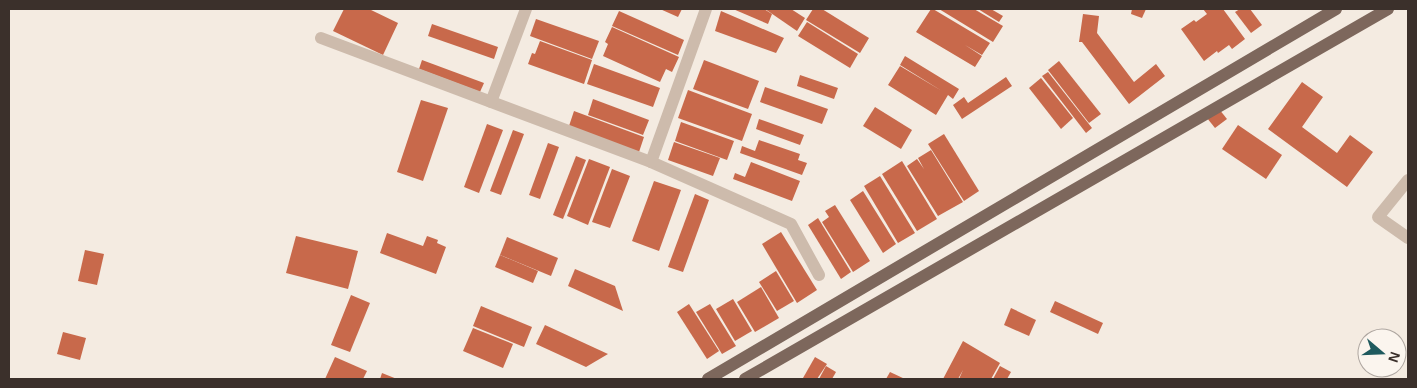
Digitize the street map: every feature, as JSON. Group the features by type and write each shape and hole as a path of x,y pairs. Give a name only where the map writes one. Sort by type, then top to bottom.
{"main road":[{"path":"708,379 1336,9"},
{"path":"751,378 1388,9"}],"street":[{"path":"491,102 526,9"},
{"path":"651,162 706,9"},
{"path":"321,38 651,162 791,224 819,275"},
{"path":"1408,180 1378,217 1408,238"}],"building":[{"path":"344,9 369,9 398,23 383,55 333,31"},
{"path":"660,9 682,9 678,17"},
{"path":"733,9 764,9 772,14 768,24"},
{"path":"765,9 791,9 805,18 797,31"},
{"path":"813,9 822,9 869,38 860,53 806,20"},
{"path":"931,9 990,43 982,55 965,45 982,56 975,67 916,32"},
{"path":"939,9 974,9 1003,26 993,42"},
{"path":"978,9 991,9 1003,16 999,22"},
{"path":"1132,9 1146,9 1142,18 1131,14"},
{"path":"1203,9 1223,9 1245,39 1232,49 1229,45 1218,53 1217,51 1204,61 1181,29 1207,14"},
{"path":"1240,9 1250,9 1262,25 1251,33 1235,12"},
{"path":"619,11 684,40 678,55 612,26"},
{"path":"721,11 784,38 776,53 715,31"},
{"path":"1083,14 1099,16 1097,33 1134,82 1156,64 1165,76 1129,104 1082,42 1079,42"},
{"path":"536,19 599,41 592,59 530,36"},
{"path":"807,22 858,54 850,68 798,36"},
{"path":"432,24 498,47 494,59 428,36"},
{"path":"612,27 679,57 672,72 666,69 660,82 603,56 608,44 605,42"},
{"path":"540,41 592,60 584,84 528,64 532,53 535,54"},
{"path":"905,56 959,89 953,99 948,95 936,115 888,85 900,66 942,91 900,65"},
{"path":"422,60 484,83 480,92 419,69"},
{"path":"704,60 759,81 748,109 693,89"},
{"path":"1059,61 1101,114 1089,123 1048,70"},
{"path":"594,64 660,88 653,107 587,84"},
{"path":"1048,72 1092,128 1086,133 1042,76"},
{"path":"800,75 838,88 834,99 797,86"},
{"path":"1006,77 1012,86 962,119 953,105 964,97 968,103"},
{"path":"1041,78 1073,118 1061,129 1029,88"},
{"path":"1302,82 1323,97 1302,127 1337,153 1350,135 1373,152 1347,187 1268,129"},
{"path":"765,87 828,109 822,124 760,102"},
{"path":"688,90 752,114 742,141 678,118"},
{"path":"593,99 649,120 643,135 588,115"},
{"path":"421,100 448,108 423,181 397,172"},
{"path":"875,107 912,130 901,149 863,126"},
{"path":"1219,109 1227,119 1215,128 1207,118"},
{"path":"574,111 644,137 639,152 569,126"},
{"path":"759,119 804,135 800,145 756,129"},
{"path":"681,122 734,141 727,160 675,141"},
{"path":"487,124 503,130 479,193 464,187"},
{"path":"1238,125 1282,155 1266,179 1222,149"},
{"path":"513,130 524,134 501,195 490,191"},
{"path":"944,134 979,191 964,201 928,144"},
{"path":"759,140 800,154 798,160 807,163 802,175 740,153 742,146 755,151"},
{"path":"674,142 720,158 713,176 668,160"},
{"path":"548,143 559,147 540,199 529,195"},
{"path":"931,150 963,202 938,216 907,166 917,159 924,169 918,158"},
{"path":"576,156 586,160 563,219 553,215"},
{"path":"589,159 610,167 588,225 567,216"},
{"path":"902,161 937,219 917,231 882,174"},
{"path":"751,162 800,181 792,201 733,179 735,173 745,177"},
{"path":"612,169 630,176 610,228 592,222"},
{"path":"880,176 915,233 898,243 864,186"},
{"path":"654,181 681,190 659,251 632,241"},
{"path":"863,191 896,244 883,253 850,200"},
{"path":"695,194 709,200 683,272 668,267"},
{"path":"835,205 870,261 853,272 822,222 829,217 825,211"},
{"path":"818,218 851,272 841,279 808,225"},
{"path":"781,232 817,290 797,303 762,244"},
{"path":"387,233 423,246 427,236 438,240 437,243 446,247 436,274 380,253"},
{"path":"296,236 358,251 348,289 286,273"},
{"path":"507,237 558,258 551,276 500,255"},
{"path":"85,250 104,254 97,285 78,281"},
{"path":"500,255 538,271 533,283 495,267"},
{"path":"575,269 615,286 623,311 568,286"},
{"path":"776,271 794,301 777,311 759,282"},
{"path":"761,287 779,318 755,332 737,302"},
{"path":"351,295 370,303 350,352 331,345"},
{"path":"733,299 752,331 735,341 716,309"},
{"path":"1055,301 1103,323 1098,334 1050,312"},
{"path":"689,304 719,351 707,359 677,312"},
{"path":"710,304 736,346 722,354 696,312"},
{"path":"481,306 532,327 524,347 473,326"},
{"path":"1011,308 1036,320 1029,336 1004,325"},
{"path":"545,325 608,354 586,367 536,344"},
{"path":"473,328 513,344 503,368 463,351"},
{"path":"63,332 86,338 80,360 57,354"},
{"path":"963,341 1000,363 991,379 959,379 963,370 958,379 943,379"},
{"path":"335,357 367,371 363,379 325,379"},
{"path":"815,357 827,364 817,379 804,379 803,378"},
{"path":"826,366 836,372 832,379 819,379"},
{"path":"1000,366 1011,372 1007,379 993,379"},
{"path":"890,372 905,379 886,379"},
{"path":"382,373 397,379 380,379"}]}
